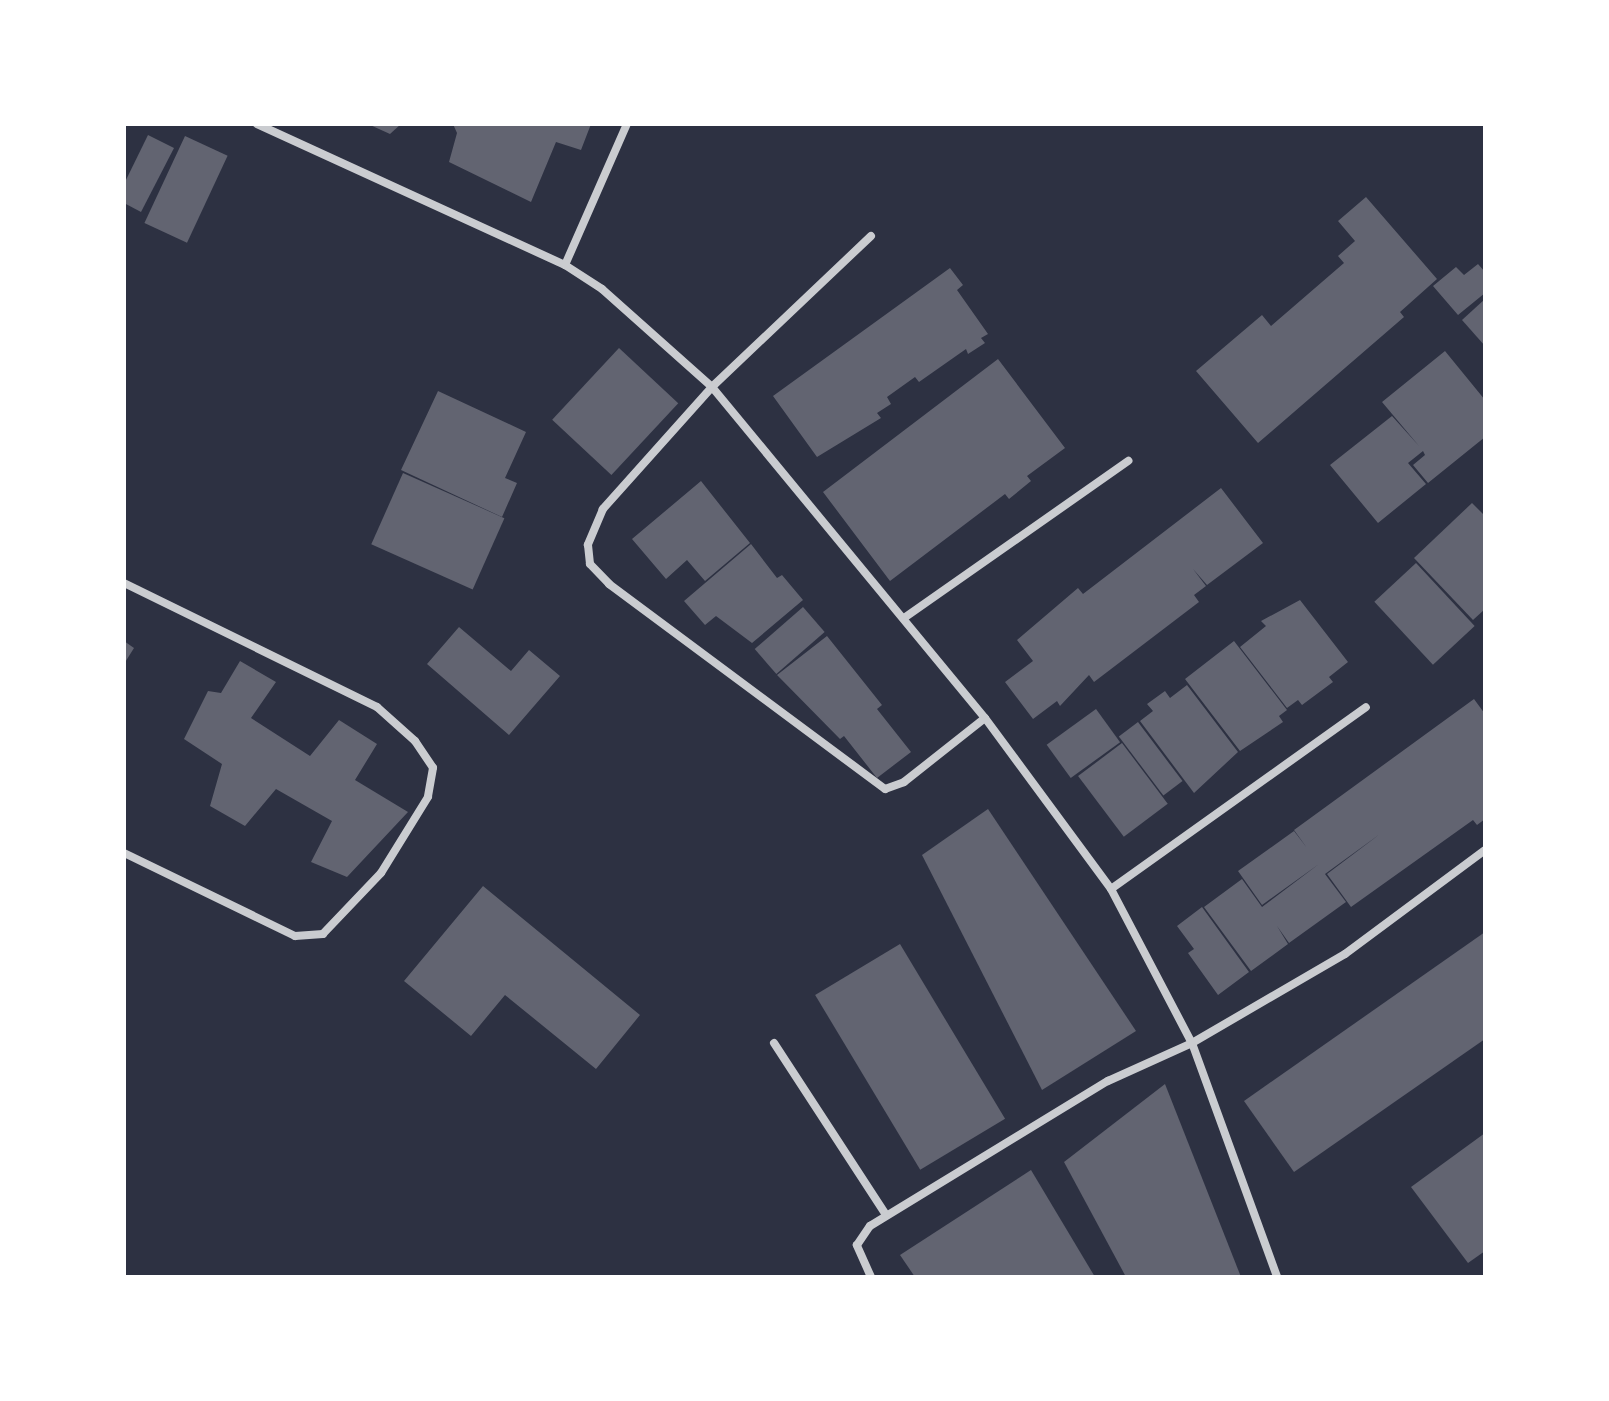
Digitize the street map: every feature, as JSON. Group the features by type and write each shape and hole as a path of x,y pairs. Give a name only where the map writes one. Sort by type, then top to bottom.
{"street":[{"path":"257,124 565,265 602,289 712,387 985,718 1111,889 1192,1043 1277,1277"},
{"path":"565,265 627,124"},
{"path":"871,236 712,387 603,509 588,545 590,564 769,706 885,789 904,782 985,718"},
{"path":"904,618 1128,461"},
{"path":"124,583 377,707 415,741 433,768 428,797 381,873 323,934 295,936 124,853"},
{"path":"1111,889 1366,707"},
{"path":"871,1277 857,1245 886,1215 1108,1081 1192,1043 1345,954 1485,850"},
{"path":"774,1043 886,1215"}],"building":[{"path":"368,124 401,124 390,134"},
{"path":"453,124 591,124 581,150 556,142 531,202 449,162 457,133"},
{"path":"148,135 174,148 141,212 124,203 124,184"},
{"path":"185,136 228,156 187,243 144,223"},
{"path":"1366,197 1437,279 1400,312 1404,317 1258,443 1196,371 1262,315 1271,326 1344,263 1338,256 1355,241 1338,221"},
{"path":"1478,264 1485,272 1485,293 1458,315 1433,286 1456,267 1464,275"},
{"path":"950,268 963,285 957,290 988,334 981,338 985,343 968,354 966,349 919,382 915,377 887,397 891,404 877,413 881,418 817,457 773,396"},
{"path":"1485,299 1485,346 1462,320"},
{"path":"619,348 678,403 611,475 552,420"},
{"path":"1445,351 1485,400 1485,437 1428,483 1413,465 1425,455 1423,451 1408,463 1426,484 1378,523 1330,465 1392,416 1419,446 1382,402"},
{"path":"998,359 1065,448 1027,476 1031,481 1009,499 1005,494 890,581 823,492"},
{"path":"438,391 526,432 505,478 517,483 502,517 401,470"},
{"path":"403,473 504,518 473,589 371,544"},
{"path":"701,481 750,543 705,581 687,560 666,579 632,539"},
{"path":"1221,488 1263,543 1207,585 1193,569 1206,586 1194,595 1199,602 1094,682 1089,675 1060,706 1057,701 1033,719 1005,682 1033,661 1017,640 1078,588 1083,594"},
{"path":"1472,503 1485,516 1485,609 1473,620 1414,558"},
{"path":"751,544 777,578 782,575 803,600 752,643 716,616 705,625 684,601"},
{"path":"1416,563 1475,626 1433,665 1374,602"},
{"path":"1300,600 1348,662 1329,677 1333,682 1302,705 1298,700 1287,708 1240,647 1266,626 1261,621"},
{"path":"803,607 825,632 776,674 755,649"},
{"path":"459,627 511,671 529,650 560,676 509,735 427,664"},
{"path":"827,636 882,705 877,709 911,752 877,778 844,736 840,739 777,675"},
{"path":"124,641 134,648 124,664"},
{"path":"1234,641 1287,710 1279,716 1283,722 1240,751 1185,679"},
{"path":"240,661 276,682 251,718 310,756 339,720 377,744 355,780 408,812 347,877 311,862 332,821 276,789 245,826 210,806 222,764 184,739 208,691 221,693"},
{"path":"1187,685 1238,752 1194,793 1140,721 1153,711 1147,704 1165,691 1170,698"},
{"path":"1474,699 1485,714 1485,819 1477,825 1473,820 1351,907 1327,874 1380,834 1325,874 1346,902 1289,943 1277,926 1288,944 1251,971 1204,907 1242,879 1262,907 1319,864 1262,905 1238,871 1294,831 1307,848 1294,830"},
{"path":"1096,709 1120,742 1071,778 1047,745"},
{"path":"1138,722 1183,781 1163,796 1119,736"},
{"path":"1122,743 1168,804 1124,837 1078,776"},
{"path":"988,809 1136,1031 1042,1090 922,855"},
{"path":"483,886 640,1015 596,1069 505,995 471,1036 404,981"},
{"path":"1202,907 1249,972 1218,995 1188,953 1194,949 1177,926"},
{"path":"1485,932 1485,1039 1294,1172 1244,1101"},
{"path":"900,944 1005,1119 920,1170 815,995"},
{"path":"1165,1084 1241,1277 1126,1277 1064,1162"},
{"path":"1485,1133 1485,1251 1468,1263 1411,1187"},
{"path":"1031,1170 1095,1277 915,1277 900,1255"}]}
